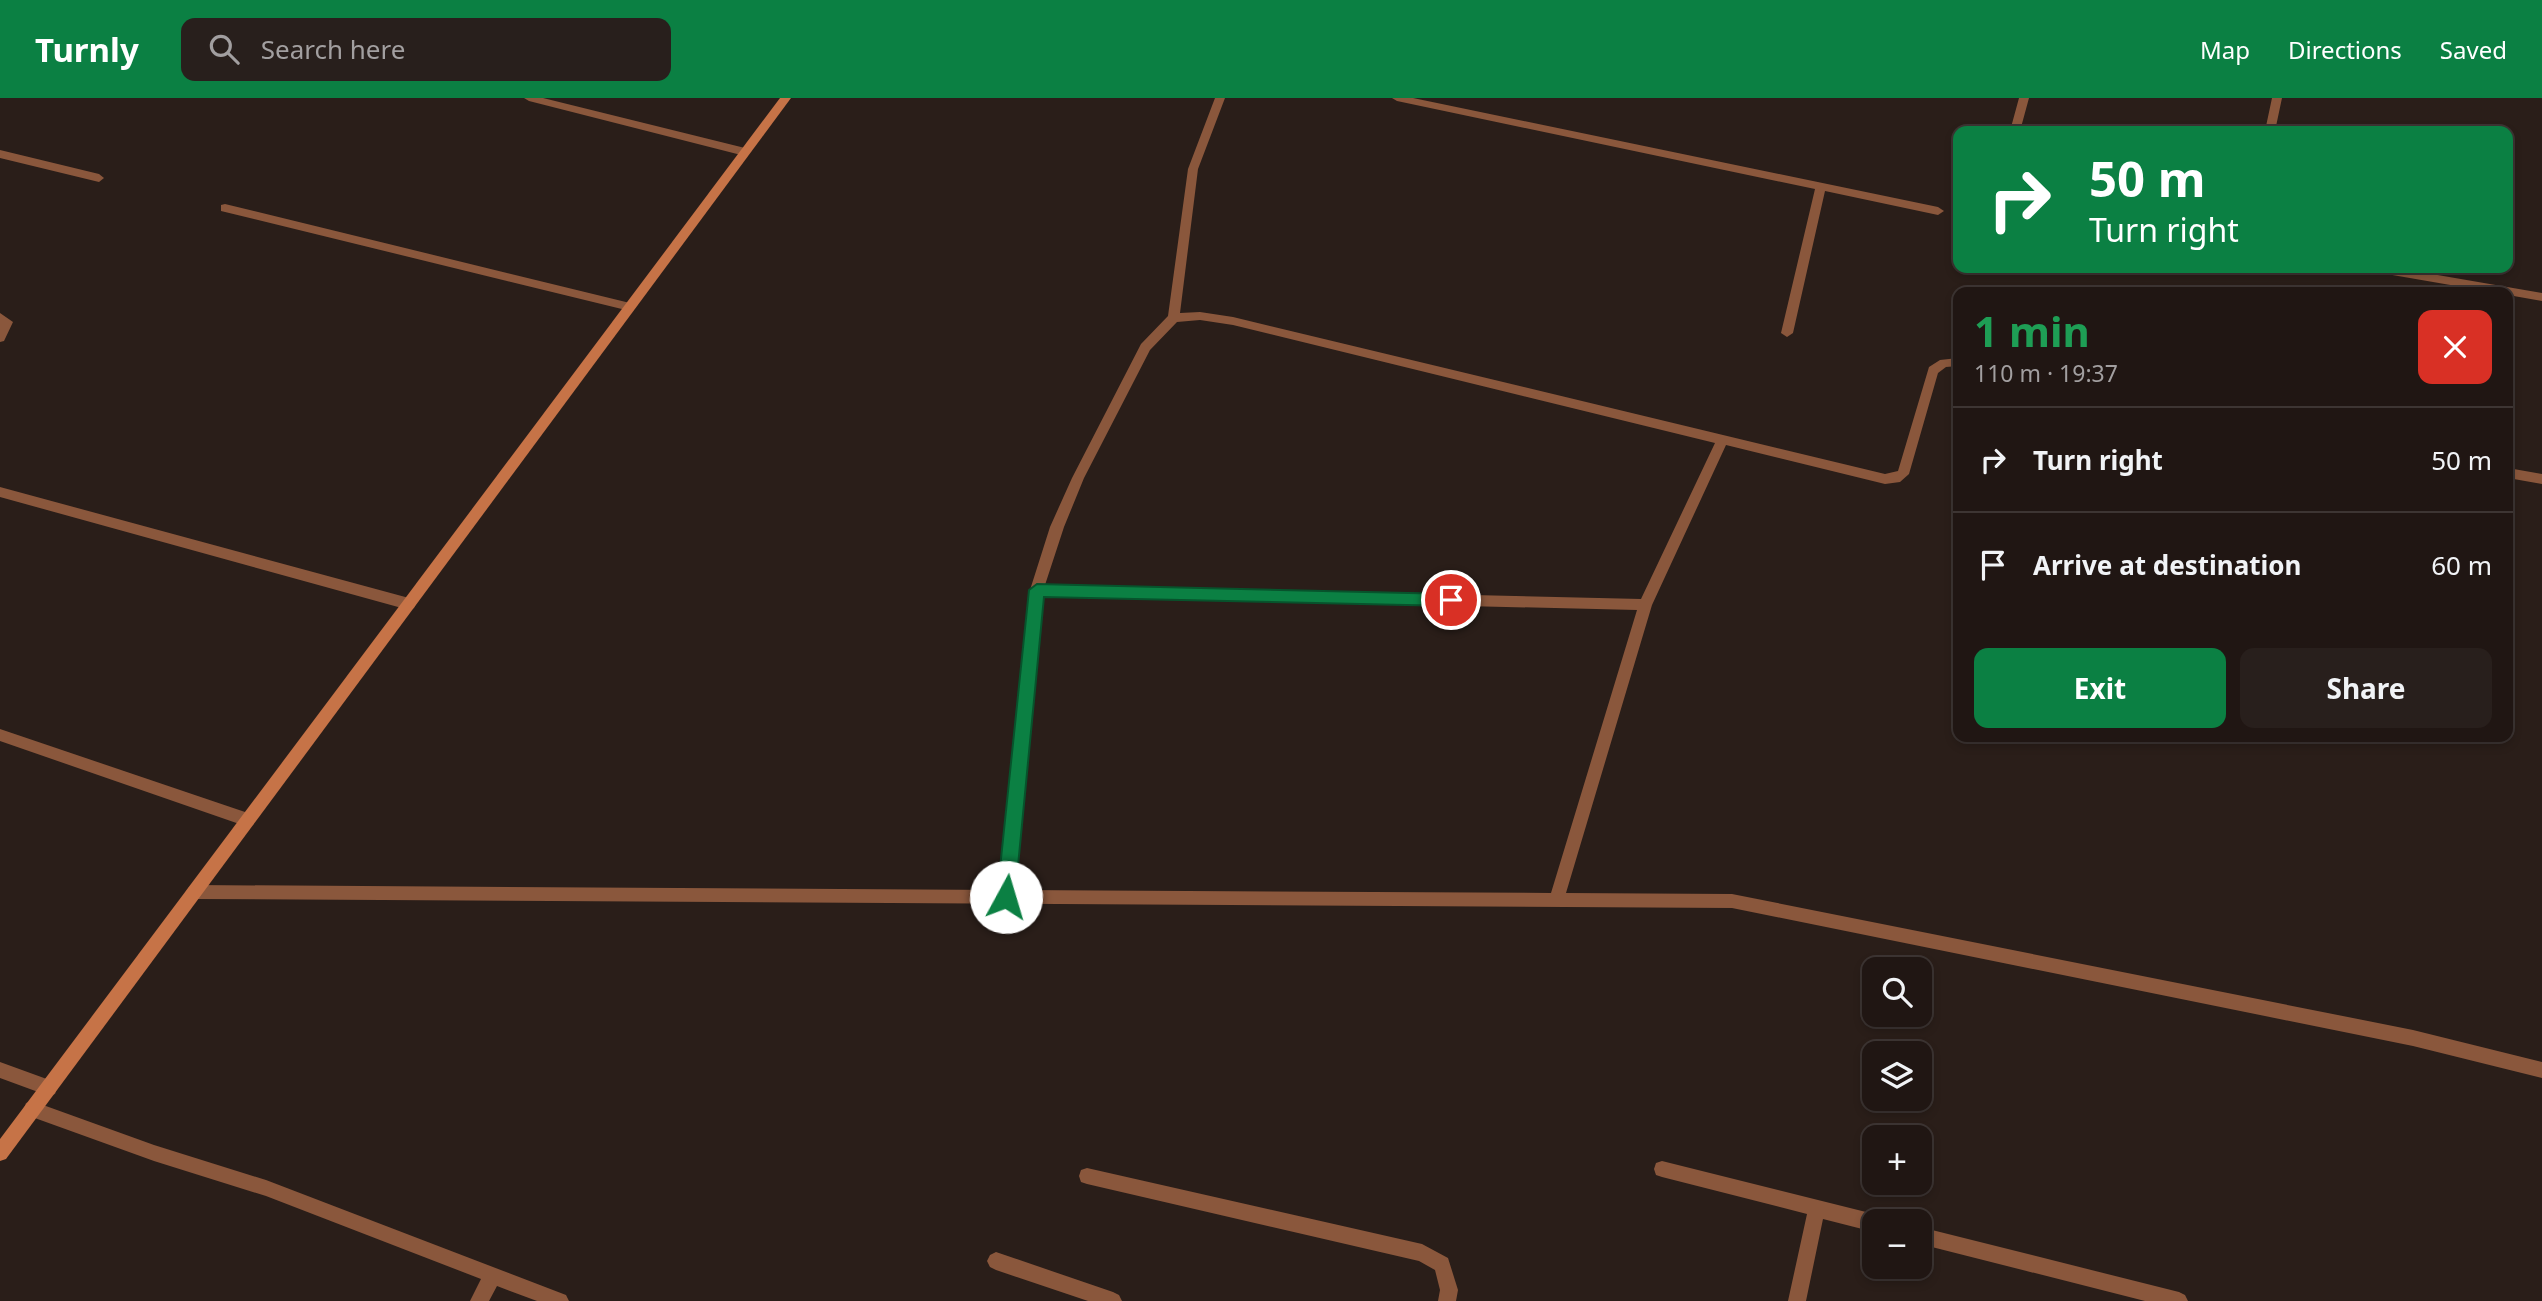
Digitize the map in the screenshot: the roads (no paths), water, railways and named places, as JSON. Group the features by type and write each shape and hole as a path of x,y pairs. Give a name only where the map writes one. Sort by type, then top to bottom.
{"main road":[{"path":"0,1153 786,98"}],"street":[{"path":"529,98 746,152"},
{"path":"1006,897 1037,590 1057,527 1078,478 1145,348 1174,318 1194,169 1220,98"},
{"path":"1397,98 1938,211"},
{"path":"2016,126 2024,98"},
{"path":"2271,126 2277,98"},
{"path":"0,154 99,178"},
{"path":"1787,333 1821,187"},
{"path":"225,208 630,307"},
{"path":"2404,273 2484,287"},
{"path":"2513,292 2542,297"},
{"path":"1174,318 1200,316 1233,321 1885,479 1903,474 1933,370 1944,363 1953,362"},
{"path":"0,317 7,322 0,338"},
{"path":"1556,900 1645,605 1723,439"},
{"path":"2513,473 2542,479"},
{"path":"0,492 409,604"},
{"path":"1037,590 1645,605"},
{"path":"0,735 248,820"},
{"path":"194,892 1732,901 2413,1038 2542,1070"},
{"path":"0,1070 49,1088"},
{"path":"32,1110 266,1188 560,1301"},
{"path":"1661,1168 1862,1220"},
{"path":"1087,1176 1422,1252 1441,1264 1449,1290 1447,1301"},
{"path":"1797,1301 1817,1208"},
{"path":"1932,1238 2148,1298 2179,1301"},
{"path":"996,1261 1113,1301"},
{"path":"479,1301 494,1274"}]}
